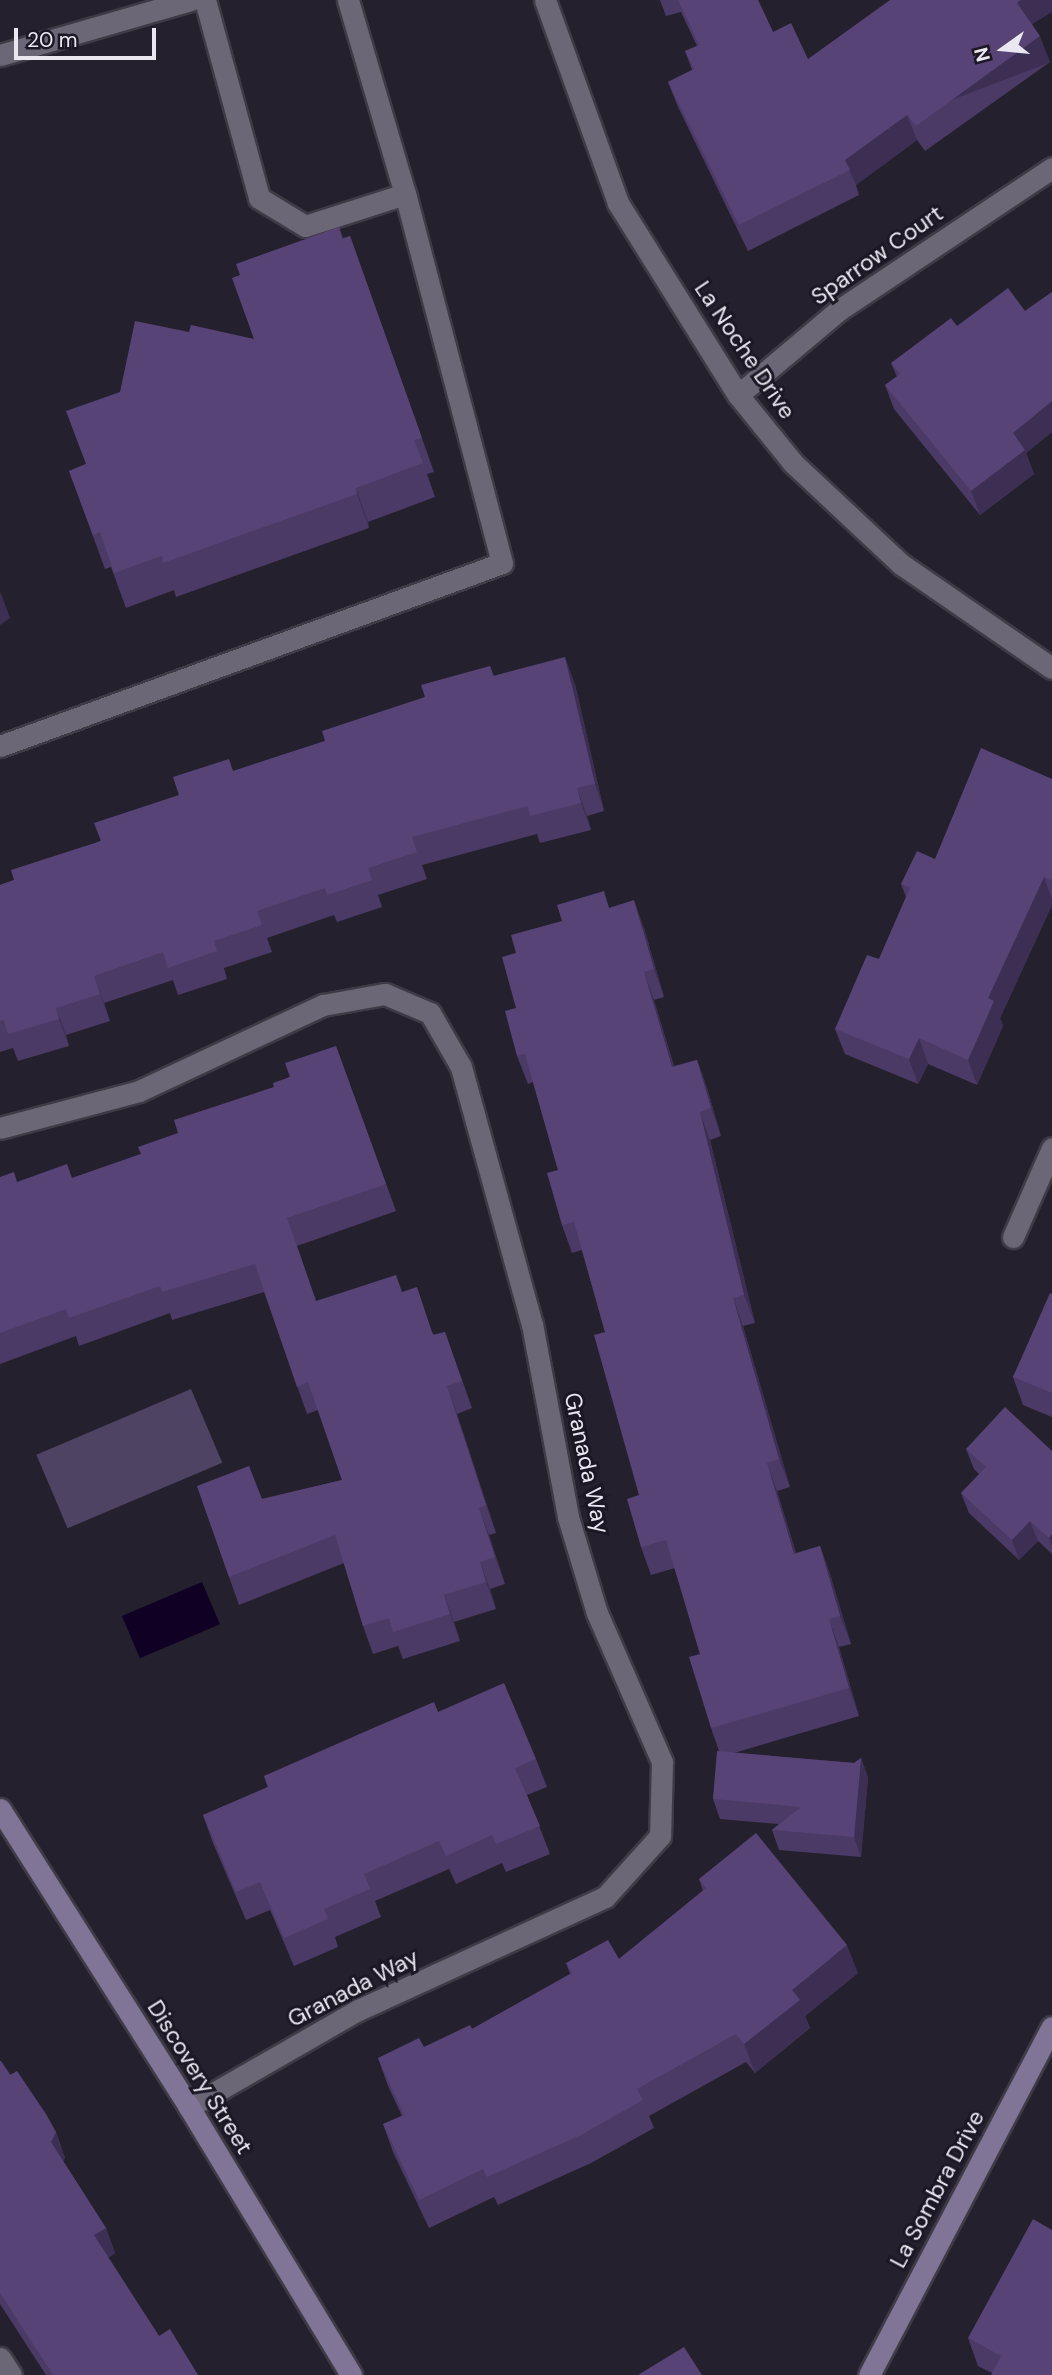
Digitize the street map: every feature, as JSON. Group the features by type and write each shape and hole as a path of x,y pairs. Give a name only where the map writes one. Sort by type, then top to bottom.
{"main road":[{"name":"Discovery Street","path":"0,1809 189,2107 351,2375"},
{"name":"La Sombra Drive","path":"869,2375 1052,2027"}],"street":[{"path":"0,55 191,0"},
{"path":"205,0 259,198 305,226 405,194"},
{"path":"0,746 502,563 405,194 348,0"},
{"name":"La Noche Drive","path":"545,0 618,203 738,395 793,463 901,564 1052,668"},
{"name":"Sparrow Court","path":"738,395 839,310 1052,168"},
{"name":"Granada Way","path":"0,1128 139,1091 323,1005 385,994 430,1013 461,1067 532,1324 568,1517 597,1613 663,1762 660,1836 605,1897 358,2010 189,2107"},
{"path":"1013,1237 1052,1148"},
{"path":"0,2358 11,2375"}],"shaded area":[{"path":"191,1389 222,1463 68,1528 36,1455"},
{"path":"202,1582 220,1624 140,1658 122,1616"}],"building":[{"path":"678,0 758,0 773,32 791,23 808,59 890,0 1021,0 1017,3 1040,36 916,126 907,115 845,160 850,170 739,225 668,82 694,69 685,51 699,45"},
{"path":"339,227 342,239 350,236 422,438 414,440 423,463 356,488 357,494 163,563 162,556 114,573 100,532 93,535 69,471 86,464 66,411 120,392 135,321 189,332 191,325 254,339 232,278 240,275 236,264"},
{"path":"1008,288 1025,311 1052,292 1052,401 1013,433 1025,450 971,491 885,385 900,374 891,363 951,318 957,326"},
{"path":"565,657 595,784 577,788 581,803 530,816 528,806 412,837 417,852 368,868 372,880 327,895 325,888 257,911 262,925 214,941 217,951 168,968 163,952 94,976 100,994 56,1008 59,1019 8,1034 4,1020 0,1021 0,885 14,880 11,870 101,841 94,823 179,795 173,777 229,759 233,771 325,741 322,731 425,697 421,685 490,666 493,676"},
{"path":"981,748 1052,779 1052,878 1051,880 1044,877 988,998 994,1001 968,1060 919,1038 909,1059 835,1029 867,955 879,959 910,888 901,884 917,851 935,859"},
{"path":"604,891 609,908 634,900 654,969 644,972 672,1067 697,1060 711,1108 700,1112 744,1295 733,1298 779,1459 767,1463 794,1554 820,1546 840,1616 829,1619 849,1688 711,1728 689,1657 700,1654 666,1540 641,1547 627,1499 639,1495 594,1335 605,1332 574,1222 562,1225 547,1173 558,1170 525,1054 517,1056 505,1011 516,1008 502,957 516,953 511,935 562,921 557,905"},
{"path":"336,1046 386,1184 287,1218 316,1301 396,1275 402,1292 417,1287 433,1335 445,1332 462,1381 447,1386 486,1505 479,1508 495,1557 480,1562 486,1582 444,1595 450,1614 393,1632 389,1618 363,1626 335,1535 229,1577 197,1486 249,1466 262,1499 342,1480 308,1382 297,1387 255,1264 162,1292 160,1286 69,1318 66,1309 0,1333 0,1177 14,1172 17,1182 67,1164 72,1178 141,1154 138,1147 178,1133 174,1120 274,1087 273,1083 290,1077 285,1063"},
{"path":"1050,1293 1052,1294 1052,1393 1013,1377"},
{"path":"1005,1407 1052,1451 1052,1534 1049,1538 1030,1521 1012,1540 961,1493 986,1467 966,1449"},
{"path":"504,1683 536,1759 515,1768 540,1826 496,1844 492,1835 446,1856 439,1841 364,1874 370,1889 324,1909 328,1919 284,1938 260,1882 236,1892 203,1815 268,1787 264,1776 371,1729 434,1702 438,1712"},
{"path":"717,1751 854,1763 861,1758 854,1837 772,1830 801,1807 713,1799"},
{"path":"756,1833 847,1945 792,1990 800,2000 744,2044 736,2034 637,2089 643,2100 581,2135 487,2177 483,2169 419,2200 383,2124 404,2115 378,2058 419,2038 424,2047 470,2025 472,2029 572,1973 566,1963 608,1940 619,1959 706,1888 699,1879"},
{"path":"0,2061 10,2075 17,2071 56,2132 51,2142 106,2228 94,2235 159,2336 170,2329 198,2375 53,2375 0,2293"},
{"path":"1033,2219 1052,2230 1052,2375 991,2375 1001,2356 968,2338"},
{"path":"684,2347 702,2375 638,2375"}]}
